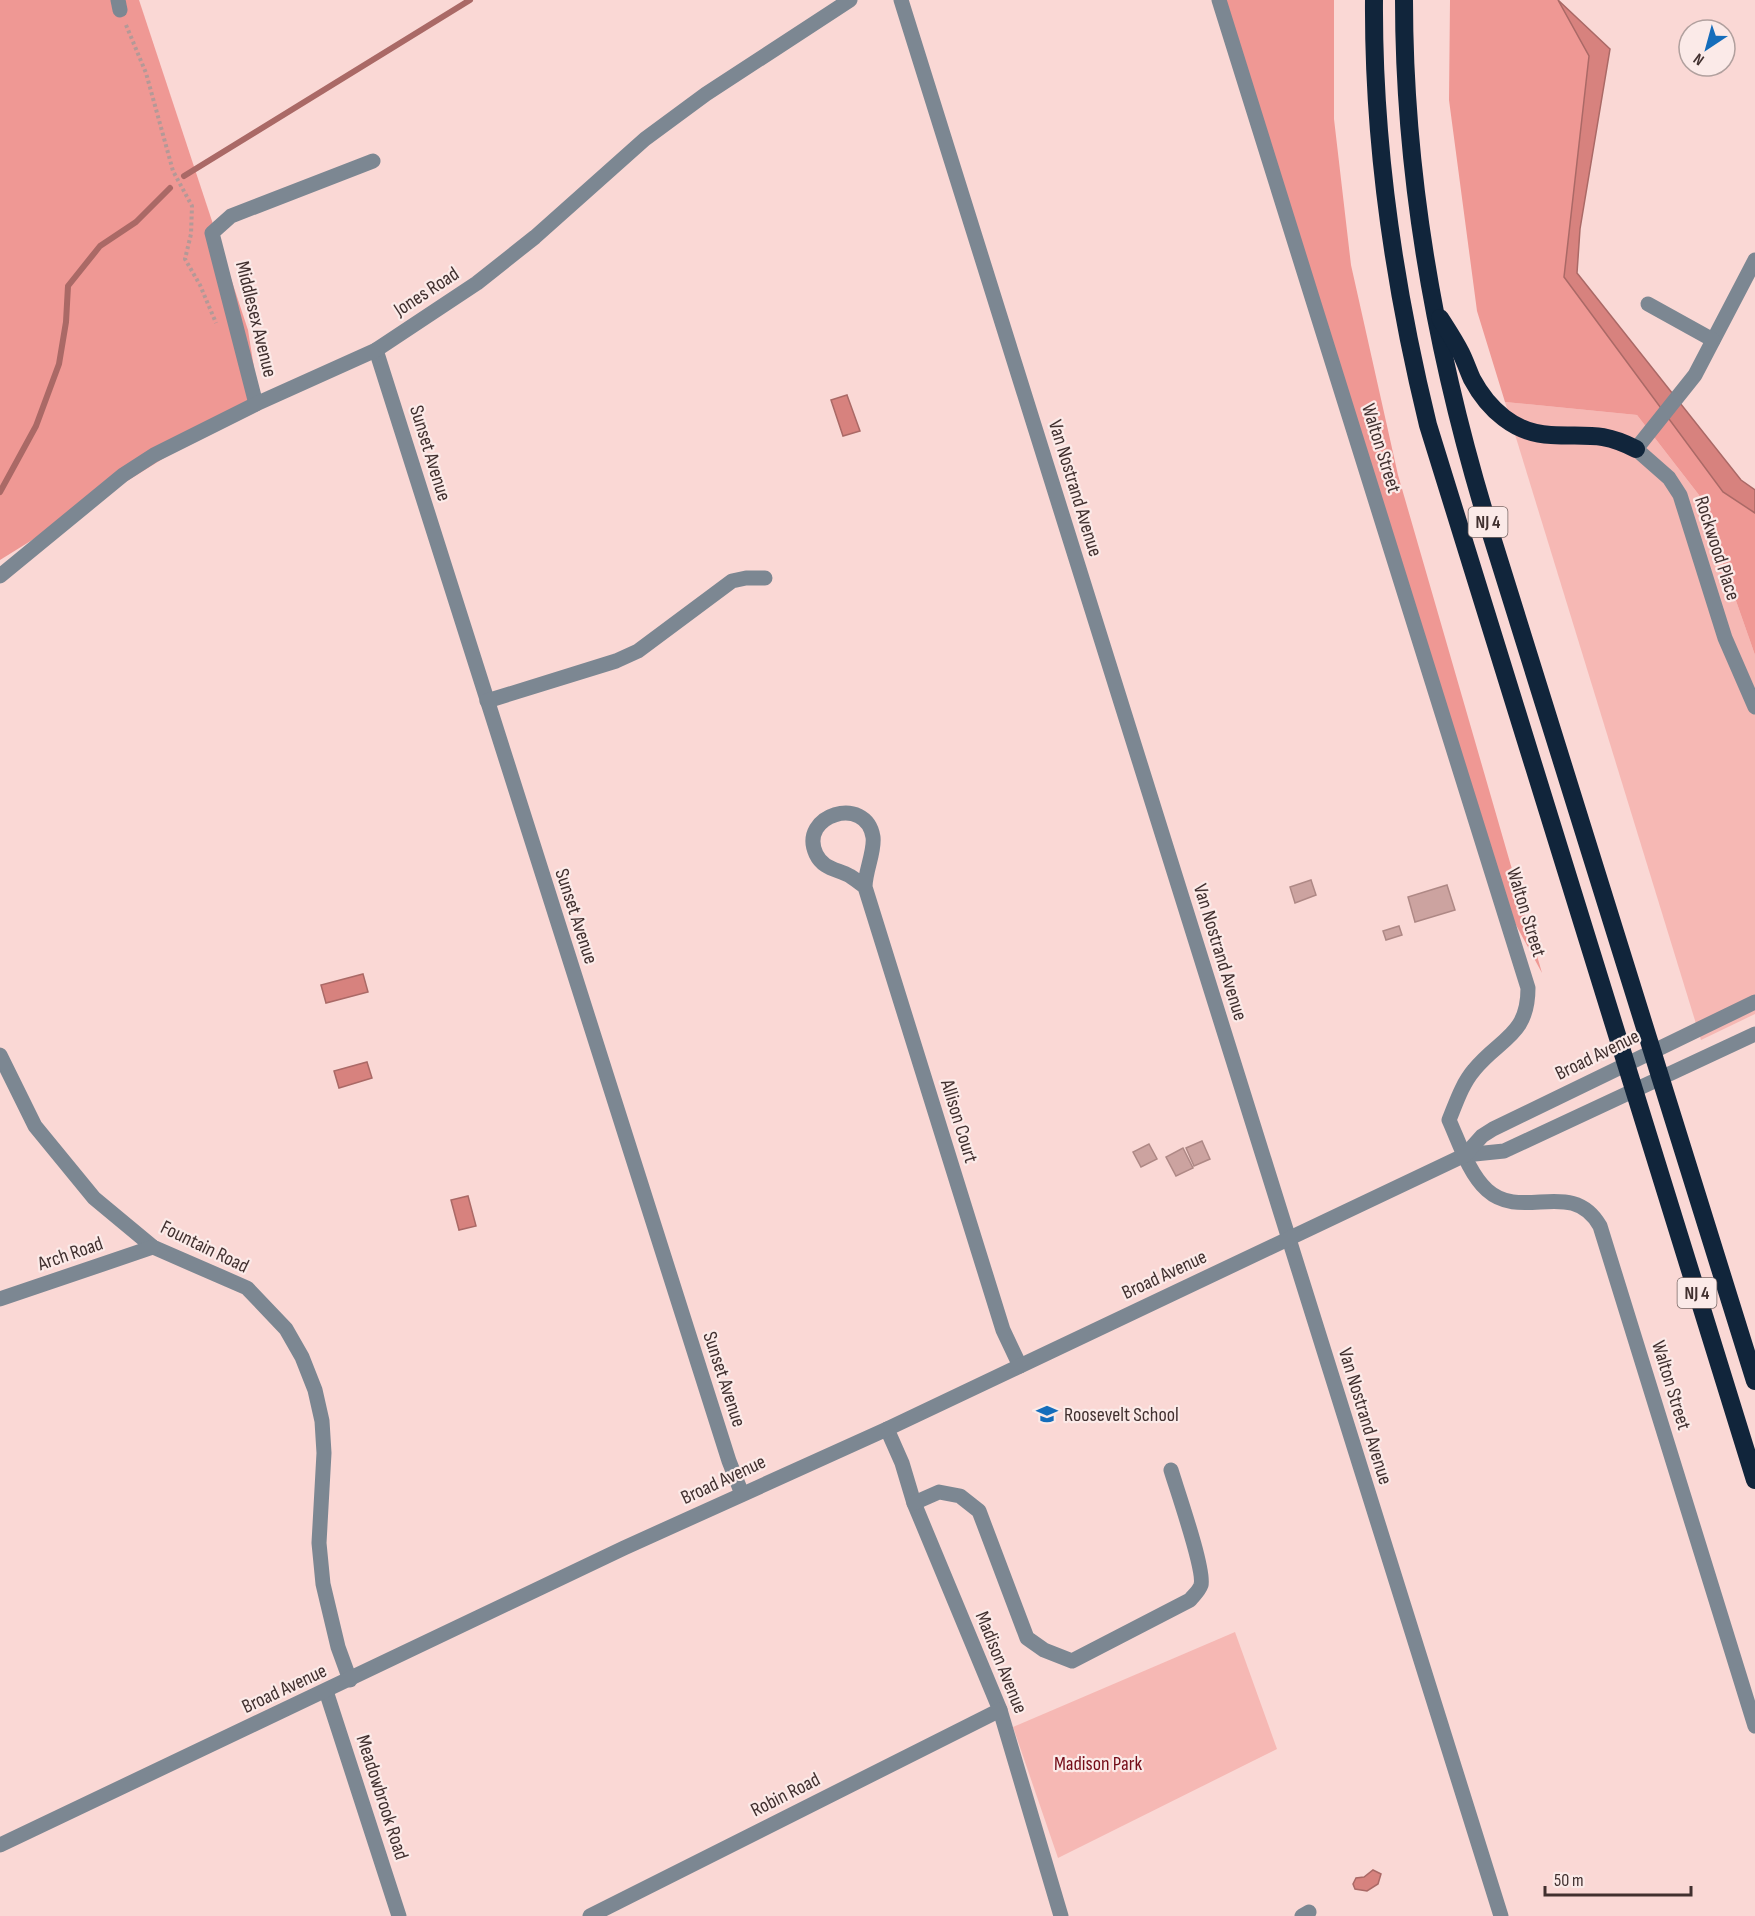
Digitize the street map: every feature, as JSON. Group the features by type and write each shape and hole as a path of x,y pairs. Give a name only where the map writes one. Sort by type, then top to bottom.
{"highway":[{"name":"NJ 4","path":"1374,0 1378,110 1384,181 1398,286 1419,387 1458,526 1755,1480"},
{"name":"NJ 4","path":"1404,0 1409,138 1432,305 1449,382 1476,484 1755,1381"},
{"path":"1432,305 1462,355 1478,389 1496,412 1533,432 1558,436 1599,435 1636,449"}],"street":[{"name":"Jones Road","path":"0,576 123,475 154,455 256,404 376,350 477,283 535,237 645,139 706,94 850,0"},
{"name":"Van Nostrand Avenue","path":"901,0 1501,1916"},
{"name":"Walton Street","path":"1219,0 1528,988 1528,1007 1522,1024 1472,1072 1449,1120 1479,1181 1492,1195 1519,1202 1573,1202 1588,1210 1600,1226 1755,1726"},
{"name":"Middlesex Avenue","path":"256,404 217,244 212,233 231,216 373,161"},
{"path":"1636,449 1695,375 1755,260"},
{"path":"1648,304 1713,340"},
{"name":"Sunset Avenue","path":"376,350 722,1438 742,1494"},
{"name":"Rockwood Place","path":"1636,449 1662,470 1680,495 1725,638 1755,707"},
{"path":"487,701 616,661 638,651 732,581 765,578"},
{"name":"Allison Court","path":"864,887 850,876 828,868 816,854 814,836 817,828 830,815 848,812 857,815 870,828 873,846 865,870 864,887 1003,1330 1020,1366"},
{"name":"Broad Avenue","path":"1465,1155 1482,1136 1493,1129 1755,1002"},
{"name":"Broad Avenue","path":"0,1845 1465,1155 1504,1151 1755,1034"},
{"name":"Fountain Road","path":"0,1055 35,1126 94,1198 153,1247 247,1288 286,1329 303,1357 315,1390 322,1421 324,1453 319,1544 323,1584 338,1647 350,1680"},
{"name":"Arch Road","path":"0,1299 153,1247"},
{"name":"Madison Avenue","path":"887,1429 902,1462 914,1503 1000,1710 1061,1916"},
{"path":"914,1503 939,1492 960,1496 979,1511 1027,1638 1044,1650 1071,1661 1190,1600 1198,1591 1202,1583 1197,1559 1171,1470"},
{"name":"Meadowbrook Road","path":"326,1691 399,1916"},
{"name":"Robin Road","path":"590,1916 1000,1710"}],"path":[{"path":"119,5 146,74 172,171 192,206 191,234 184,259 200,285 219,329"}],"green space":[{"path":"1505,402 1637,415 1699,495 1755,655 1755,1014 1701,1040"},
{"name":"Madison Park","path":"1235,1632 1277,1749 1058,1858 1013,1727"}],"shaded area":[{"path":"0,0 139,0 248,330 259,399 0,560"},
{"path":"1222,0 1334,0 1334,119 1351,265 1398,475 1542,973 1502,899"},
{"path":"1450,0 1558,0 1589,56 1564,277 1723,492 1755,513 1755,655 1699,495 1637,415 1505,402 1477,311 1449,100"},
{"path":"1558,0 1610,49 1580,229 1577,273 1741,480 1755,490 1755,513 1723,492 1564,277 1589,56"},
{"path":"847,395 860,431 843,436 831,400"},
{"path":"363,974 368,992 326,1003 321,985"},
{"path":"367,1062 372,1078 339,1088 334,1071"},
{"path":"468,1196 476,1226 459,1230 451,1200"},
{"path":"1373,1870 1381,1874 1378,1884 1367,1891 1355,1889 1353,1884 1356,1878 1364,1877"}],"building":[{"path":"1311,880 1316,895 1295,903 1290,887"},
{"path":"1447,885 1455,910 1415,922 1408,897"},
{"path":"1399,926 1402,935 1386,940 1383,931"},
{"path":"1202,1141 1210,1159 1194,1166 1186,1148"},
{"path":"1149,1144 1157,1159 1141,1167 1133,1152"},
{"path":"1183,1148 1193,1168 1176,1176 1166,1157"}],"waterway":[{"path":"184,176 470,0"},
{"path":"0,492 36,426 59,364 66,322 68,286 100,246 136,222 170,188"}],"place":[{"name":"Roosevelt School","path":"1047,1414"}]}
